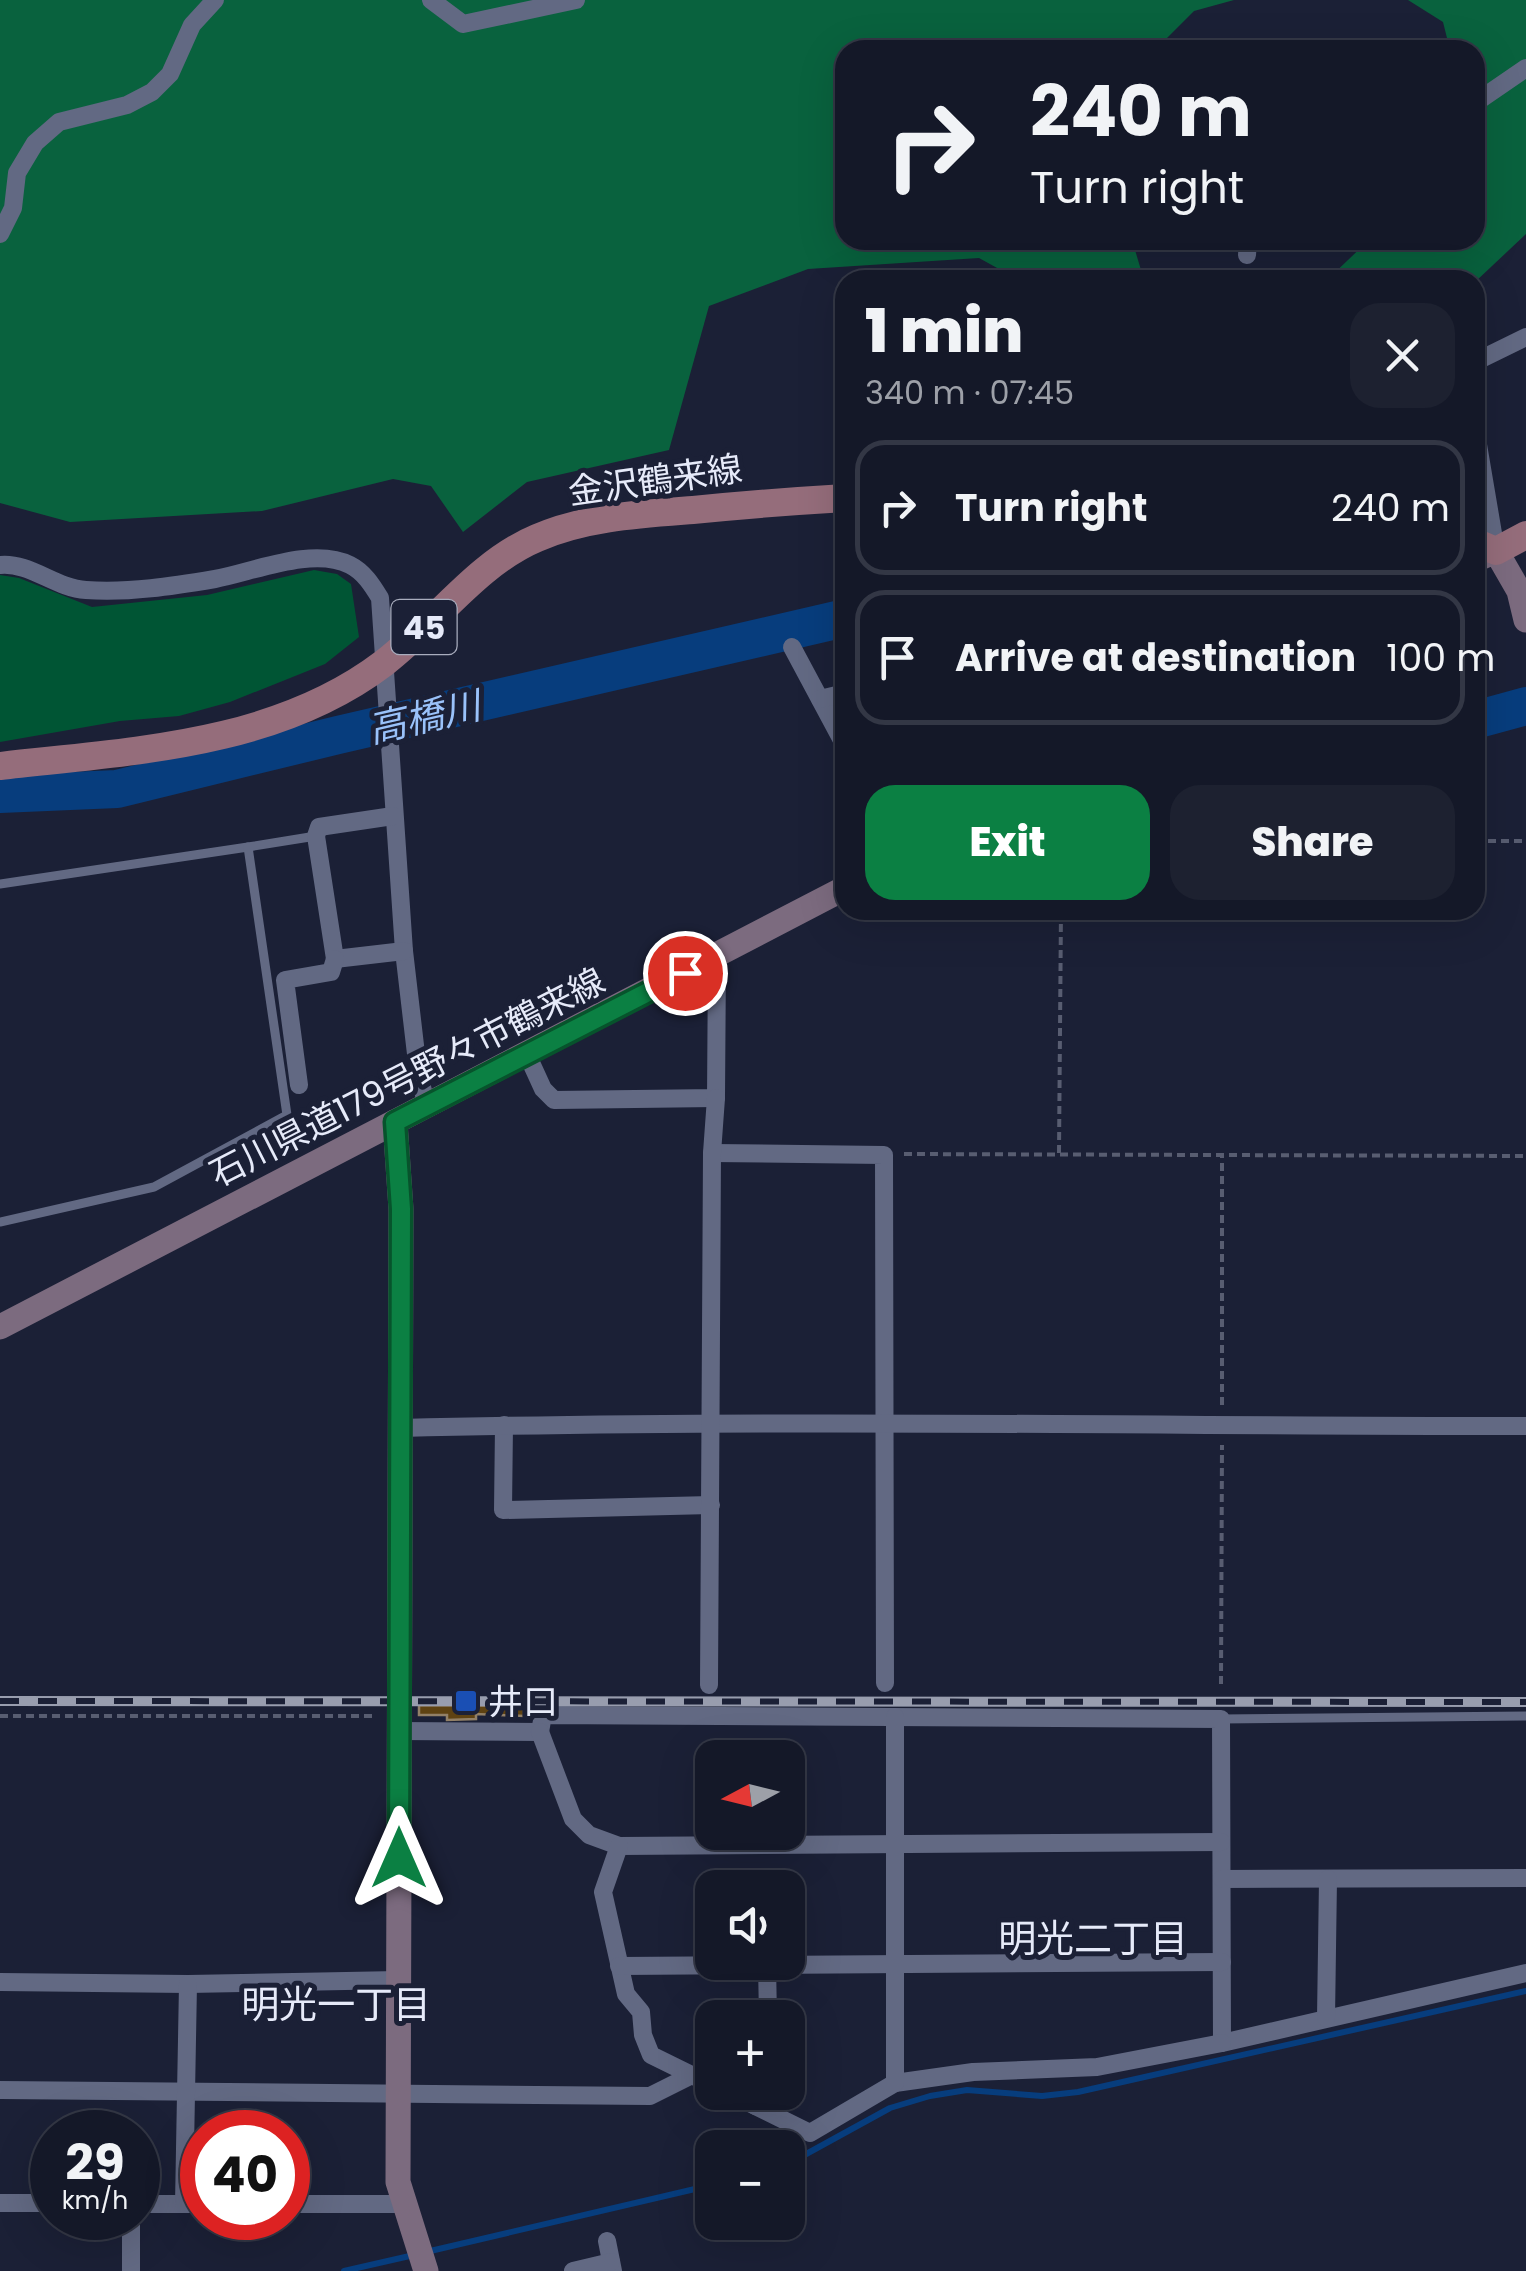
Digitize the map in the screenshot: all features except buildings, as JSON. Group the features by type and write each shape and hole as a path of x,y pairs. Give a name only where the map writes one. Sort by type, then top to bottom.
{"main road":[{"name":"金沢鶴来線","path":"0,766 202,740 264,726 323,700 383,663 493,566 535,538 588,522 640,514 835,499"},
{"path":"1485,550 1526,535"}],"street":[{"path":"0,234 13,208 17,173 35,143 59,122 127,106 152,92 170,74 192,25 214,0"},
{"path":"430,0 463,24 576,0"},
{"path":"1485,96 1526,68"},
{"path":"1485,357 1526,337"},
{"path":"1485,554 1518,591 1526,620"},
{"path":"0,565 16,564 82,590 166,587 298,560 326,559 349,564 368,578 380,598 404,951 418,1071 427,1107"},
{"path":"792,647 835,727"},
{"path":"820,699 835,695"},
{"path":"298,1085 285,980 331,972 336,958 316,836 319,827 394,816"},
{"name":"石川県道179号野々市鶴来線","path":"0,1327 835,893"},
{"path":"336,958 404,951"},
{"path":"709,1686 717,957"},
{"path":"527,1054 544,1090 554,1100 716,1098"},
{"path":"395,1122 401,1209 398,2182 422,2260"},
{"path":"712,1153 884,1154 885,1683"},
{"path":"401,1428 713,1422 887,1426 1526,1426"},
{"path":"504,1425 504,1510 710,1505"},
{"path":"1222,1842 618,1846 589,1835 573,1819 540,1732 543,1716 1221,1719 1222,1842 1222,2042"},
{"path":"895,1718 896,2083"},
{"path":"398,1724 540,1732"},
{"path":"618,1846 602,1892 626,1994 641,2012 643,2035 651,2055 695,2078"},
{"path":"1222,1878 1526,1878"},
{"path":"1326,2018 1328,1879"},
{"path":"805,1963 1222,1962"},
{"path":"619,1966 695,1965"},
{"path":"763,2110 810,2133 896,2083 973,2072 1097,2068 1526,1972"},
{"path":"0,1982 398,1980"},
{"path":"187,2110 188,1984"},
{"path":"0,2090 650,2096 692,2076"},
{"path":"0,2203 30,2203"},
{"path":"310,2204 403,2204"},
{"path":"131,2240 131,2271"},
{"path":"573,2271 612,2266 606,2241"}],"lane":[{"path":"0,884 316,836"},
{"path":"0,1222 154,1186 287,1115 248,847"},
{"path":"1221,1719 1526,1716"}],"path":[{"path":"1485,841 1526,840"},
{"path":"1058,1153 1061,920"},
{"path":"884,1154 1526,1156"},
{"path":"0,1716 398,1724"}],"green space":[{"path":"0,0 1234,0 1194,11 1165,40 835,40 835,250 1135,250 1141,270 1001,270 979,258 808,269 709,306 669,450 527,482 463,532 431,486 393,479 262,511 70,522 0,503"},
{"path":"1408,0 1526,0 1526,234 1485,273 1338,270 1358,250 1485,250 1485,40 1448,40 1443,22"},
{"path":"314,570 337,574 351,584 359,637 325,664 230,702 179,716 120,721 0,742 0,575 19,578 92,607 207,595"}],"waterway":[{"name":"高橋川","path":"0,794 117,789 835,620"},
{"name":"高橋川","path":"1485,717 1526,706"},
{"path":"805,2155 890,2108 930,2096 967,2090 1042,2096 1078,2092 1526,1991"},
{"path":"426,2252 695,2189"},
{"path":"344,2271 414,2255"}],"railway":[{"path":"0,1701 1526,1702"}],"place":[{"name":"井口","path":"466,1701"}],"district":[{"name":"明光二丁目","path":"1093,1938"},
{"name":"明光一丁目","path":"336,2004"}],"route":[{"path":"399,1858 401,1209 395,1122 685,973"}]}
